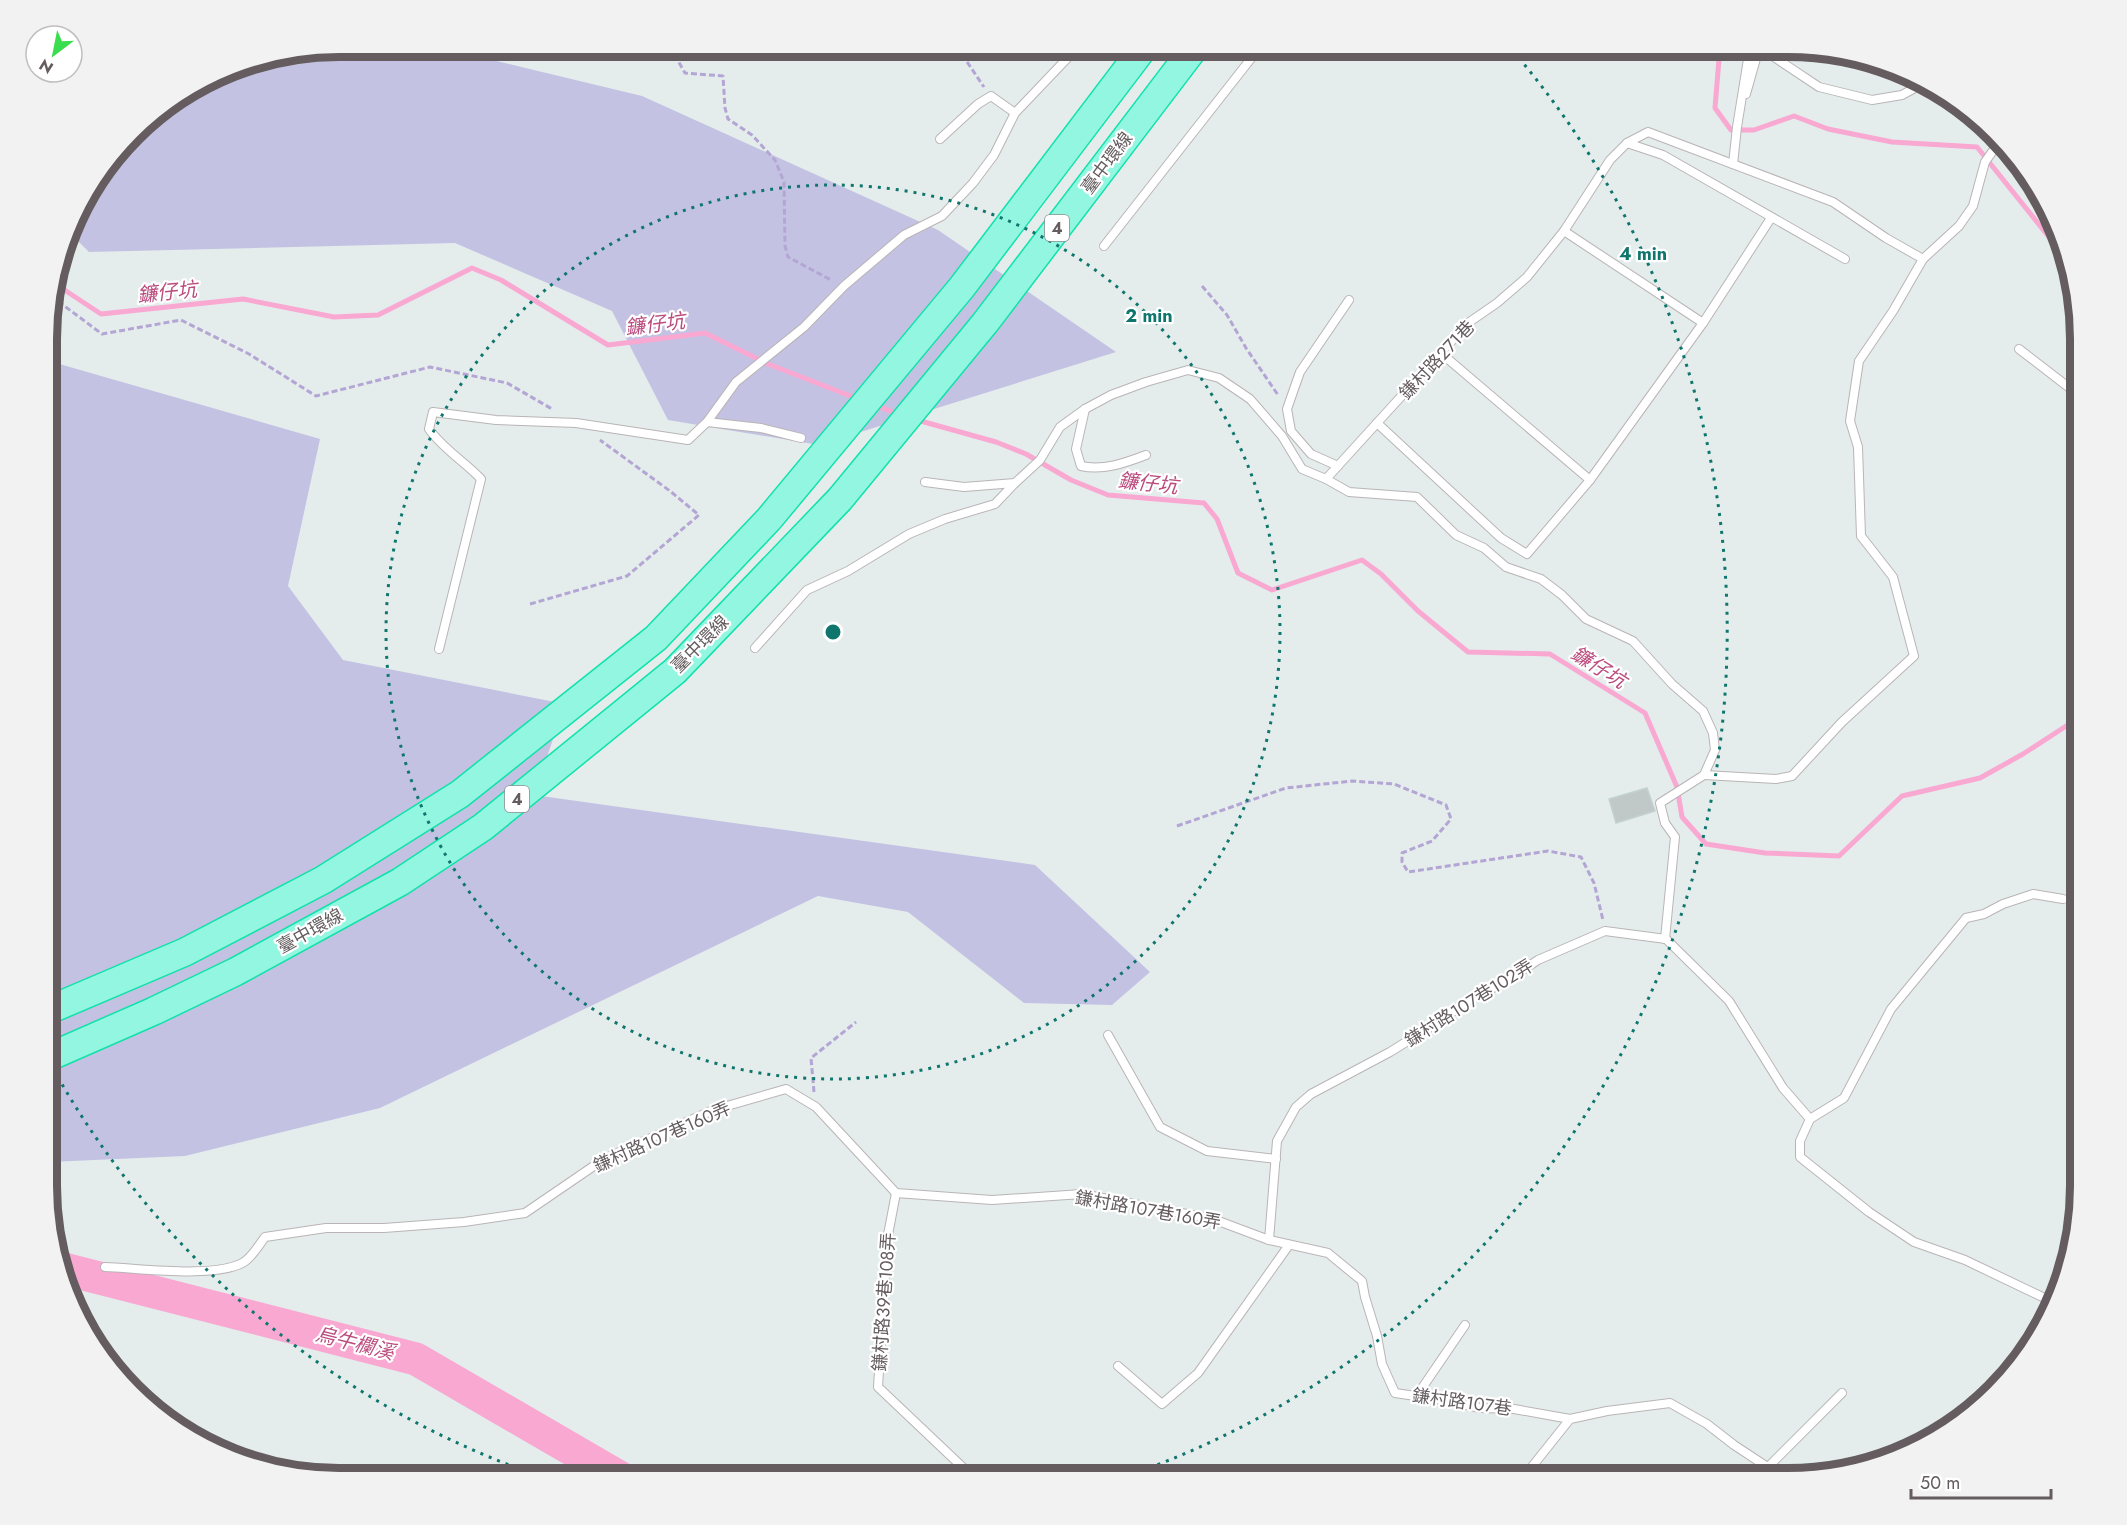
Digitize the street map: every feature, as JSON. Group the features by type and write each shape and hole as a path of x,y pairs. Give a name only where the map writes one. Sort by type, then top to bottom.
{"highway":[{"name":"臺中環線","path":"57,1007 185,952 323,880 460,794 656,638 769,519 867,402 962,287 1136,57"},
{"name":"臺中環線","path":"57,1053 235,972 400,882 483,827 675,670 840,499 985,323 1187,57"}],"lane":[{"path":"440,649 481,479 469,466 439,443 429,429 433,412 496,420 576,423 688,440 707,422 736,382 804,327 844,286 904,235 942,216 973,183 994,155 1015,113 1068,57"},
{"path":"1104,246 1252,57"},
{"path":"1734,164 1735,140 1748,57"},
{"path":"1737,127 1756,57"},
{"path":"1773,57 1819,87 1872,100 1902,95 1916,88"},
{"path":"940,139 978,104 991,96 1015,113"},
{"name":"鎌村路271巷","path":"1326,479 1468,323 1527,278 1564,231 1610,160 1628,143 1648,132 1833,202 1886,238 1923,259"},
{"path":"1628,143 1663,155 1845,259"},
{"path":"1704,775 1776,779 1792,776 1842,722 1914,656 1893,577 1861,536 1857,447 1850,421 1859,361 1893,311 1923,259 1959,226 1973,206 1985,162 1995,148"},
{"path":"1377,423 1502,538 1527,554 1590,480 1703,323 1771,218"},
{"path":"1564,231 1703,323"},
{"path":"1338,465 1311,454 1291,431 1287,409 1300,372 1349,300"},
{"path":"2019,349 2070,388"},
{"path":"1442,354 1590,480"},
{"path":"755,648 807,590 848,571 909,534 945,519 995,504 1040,460 1060,427 1085,409 1111,394 1188,370 1220,378 1250,399 1282,436 1302,469 1349,492 1418,497 1456,535 1484,548 1506,567 1541,579 1562,595 1586,619 1633,641 1672,684 1703,711 1713,733 1715,750 1704,775 1660,803 1665,823 1675,837 1665,939"},
{"path":"1085,409 1076,449 1081,466 1092,468 1120,464 1146,455"},
{"path":"707,422 761,428 801,438"},
{"path":"925,482 964,487 1016,483"},
{"path":"2047,1299 1965,1260 1914,1242 1869,1212 1800,1157 1800,1141 1810,1119 1844,1098 1891,1009 1966,918 1984,914 2003,904 2033,894 2063,899"},
{"path":"1605,930 1665,939 1729,1001 1783,1088 1810,1119"},
{"name":"鎌村路107巷102弄","path":"1269,1240 1277,1141 1296,1107 1311,1094 1390,1052 1440,1021 1477,994 1500,985 1538,960 1605,930"},
{"path":"1108,1035 1160,1127 1207,1151 1276,1159"},
{"name":"鎌村路107巷160弄","path":"105,1267 204,1272 224,1270 246,1262 265,1237 326,1228 384,1228 464,1222 525,1213 604,1159 713,1110 786,1089 816,1107 896,1193 992,1200 1082,1194 1213,1219 1269,1240"},
{"name":"鎌村路39巷108弄","path":"896,1193 887,1240 878,1387 963,1468"},
{"name":"鎌村路107巷","path":"1269,1240 1328,1253 1362,1281 1382,1364 1395,1393 1480,1408 1514,1409 1570,1419 1607,1411 1670,1403 1707,1424 1768,1467"},
{"path":"1118,1366 1162,1404 1198,1373 1289,1245"},
{"path":"1416,1397 1465,1325"},
{"path":"1768,1467 1842,1393"},
{"path":"1531,1468 1570,1419"}],"path":[{"path":"676,57 685,73 723,76 728,119 752,135 775,160 784,182 785,246 788,257 844,286"},
{"path":"964,57 991,96"},
{"path":"1202,286 1227,315 1287,409"},
{"path":"59,302 102,334 181,320 249,354 316,396 430,367 507,383 576,423 670,490 699,515 627,576 530,604"},
{"path":"1178,826 1286,788 1352,781 1394,784 1446,805 1450,819 1432,841 1402,853 1402,862 1408,872 1548,851 1581,857 1594,883 1605,930"},
{"path":"816,1107 811,1058 856,1022"}],"shaded area":[{"path":"480,57 642,96 938,230 1116,352 819,445 668,420 612,311 455,243 89,252 75,238 86,214 115,167 167,115 214,86 248,72 302,59"},
{"path":"57,363 320,439 288,586 343,660 565,704 534,795 1035,865 1150,972 1112,1005 1024,1003 908,912 818,896 380,1108 185,1156 57,1162"}],"building":[{"path":"1647,788 1655,811 1616,823 1609,799"}],"waterway":[{"path":"1719,57 1715,108 1731,130 1754,130 1794,116 1828,129 1892,142 1977,147 2053,242"},
{"name":"鐮仔坑","path":"62,287 101,314 243,299 334,317 378,315 472,268 501,280 608,345 705,333 768,364 858,399"},
{"name":"鐮仔坑","path":"875,405 900,415"},
{"name":"鐮仔坑","path":"917,420 996,442 1026,454 1071,480 1108,495 1204,503 1217,519 1238,573 1272,590 1362,560 1381,574 1418,611 1468,652 1550,654 1645,713 1677,787 1682,817 1706,844 1765,853 1839,856 1902,796 1980,778 2070,723"},
{"name":"烏牛欄溪","path":"70,1271 416,1359 604,1468"}]}
